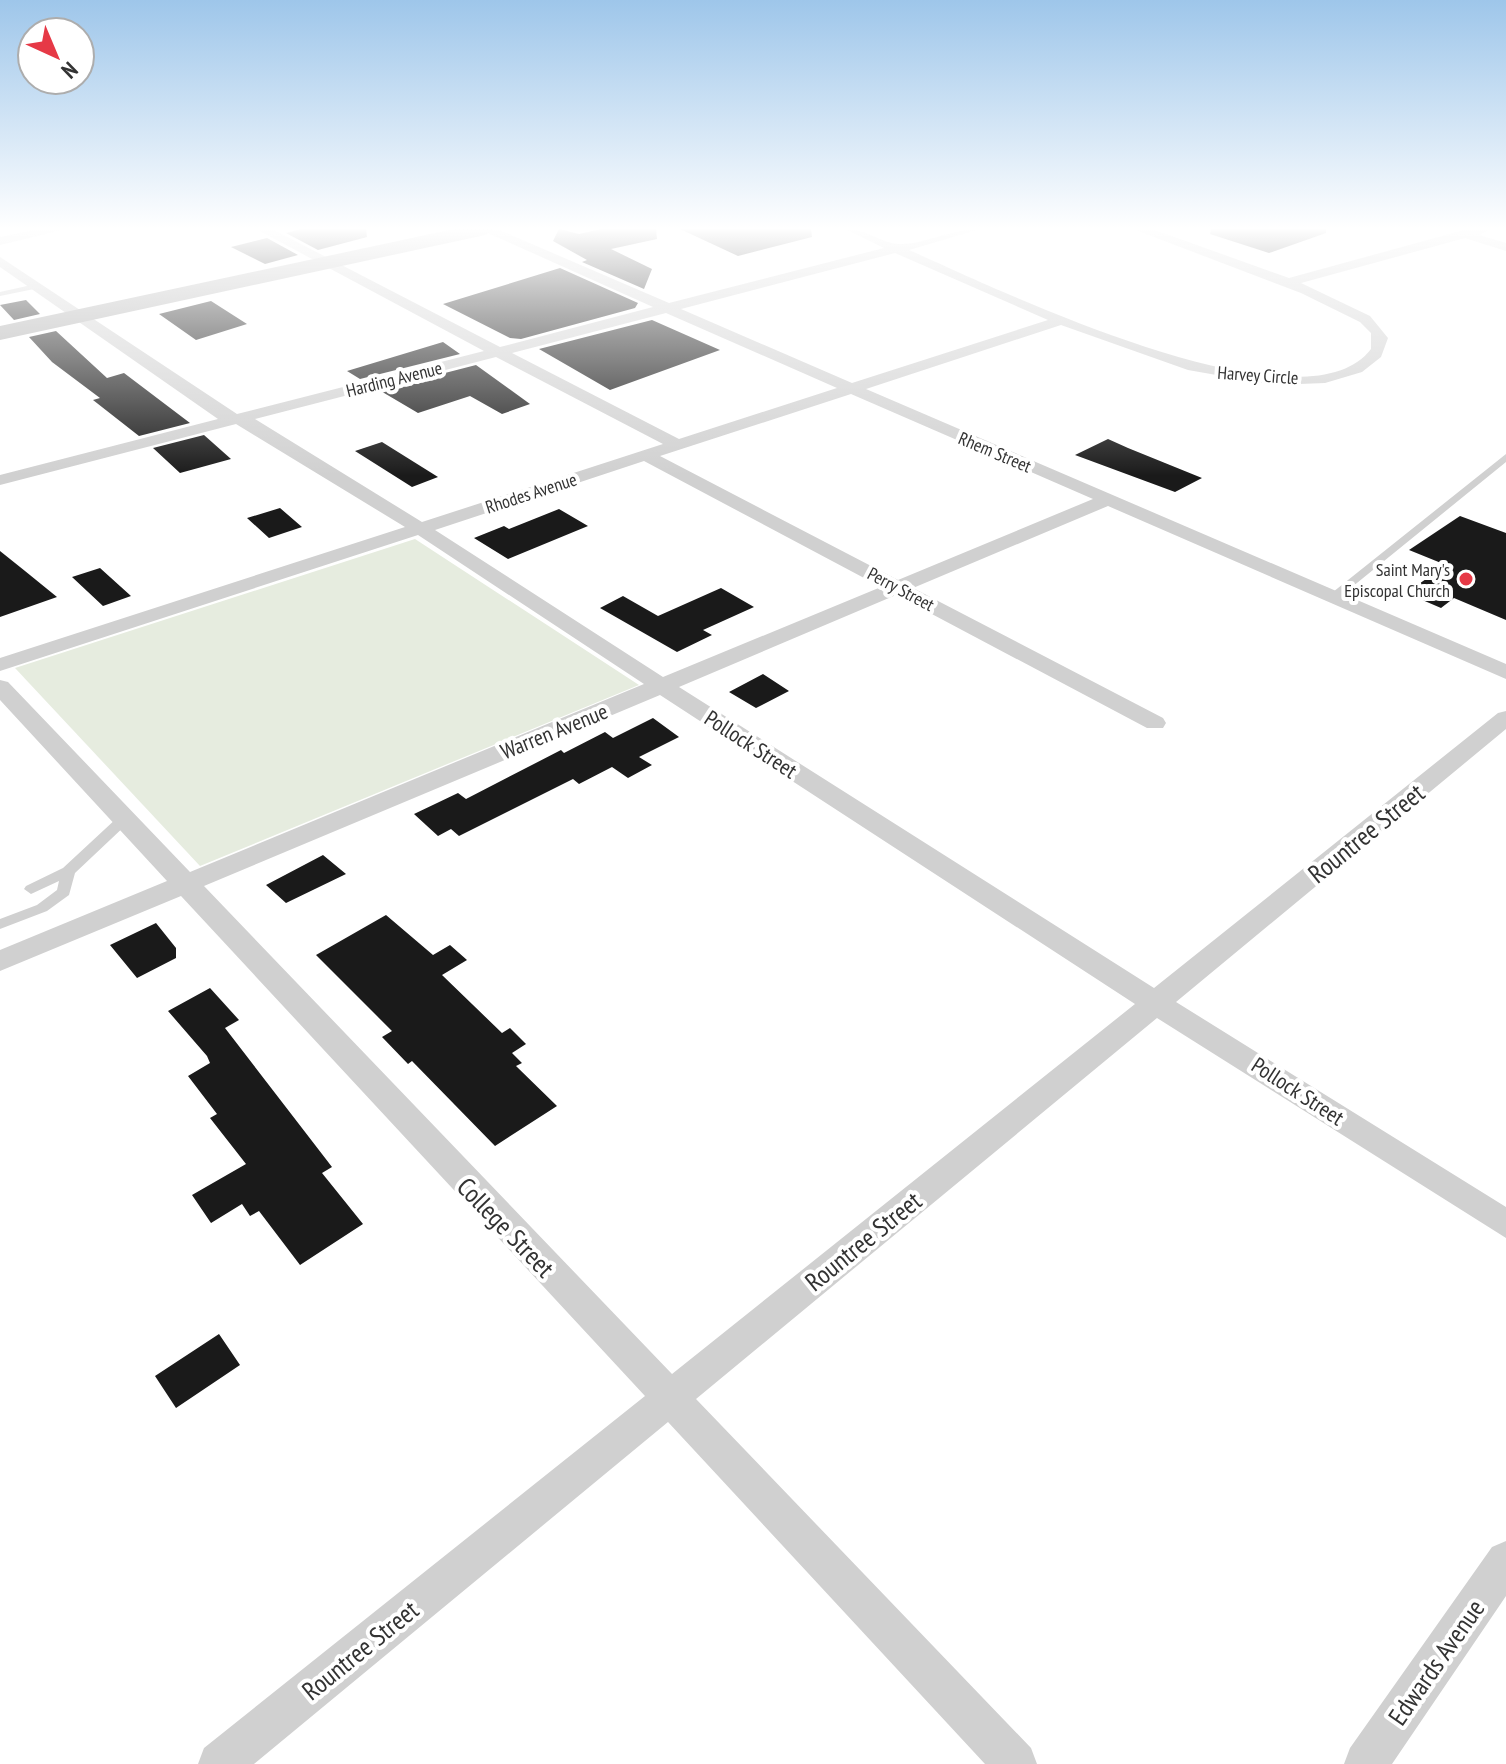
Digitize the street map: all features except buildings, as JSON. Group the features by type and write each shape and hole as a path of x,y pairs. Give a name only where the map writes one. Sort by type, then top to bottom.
{"main road":[{"path":"0,333 102,311"}],"street":[{"name":"Pollock Street","path":"73,311 223,415 252,424 419,528 662,687 1506,1224"},
{"path":"418,311 678,445"},
{"name":"Harding Avenue","path":"0,480 657,311"},
{"name":"Rhem Street","path":"671,311 1506,672"},
{"path":"1041,311 1061,320"},
{"name":"Harvey Circle","path":"1061,320 1185,365 1240,377 1295,379 1340,375 1372,359 1380,338 1368,321 1347,311"},
{"name":"Rhodes Avenue","path":"0,665 1061,320"},
{"name":"Perry Street","path":"647,456 1155,723"},
{"name":"Warren Avenue","path":"0,961 1107,500"},
{"name":"College Street","path":"0,687 1015,1764"},
{"name":"Rountree Street","path":"220,1764 1506,718"},
{"name":"Edwards Avenue","path":"1366,1764 1506,1561"}],"lane":[{"path":"1332,598 1506,457"},
{"path":"31,889 68,871 123,820"},
{"path":"0,924 42,908 64,892 68,871"}],"shaded area":[{"path":"415,539 639,685 200,866 15,668"}],"place":[{"name":"Saint Mary's Episcopal Church","path":"1466,579"}]}
